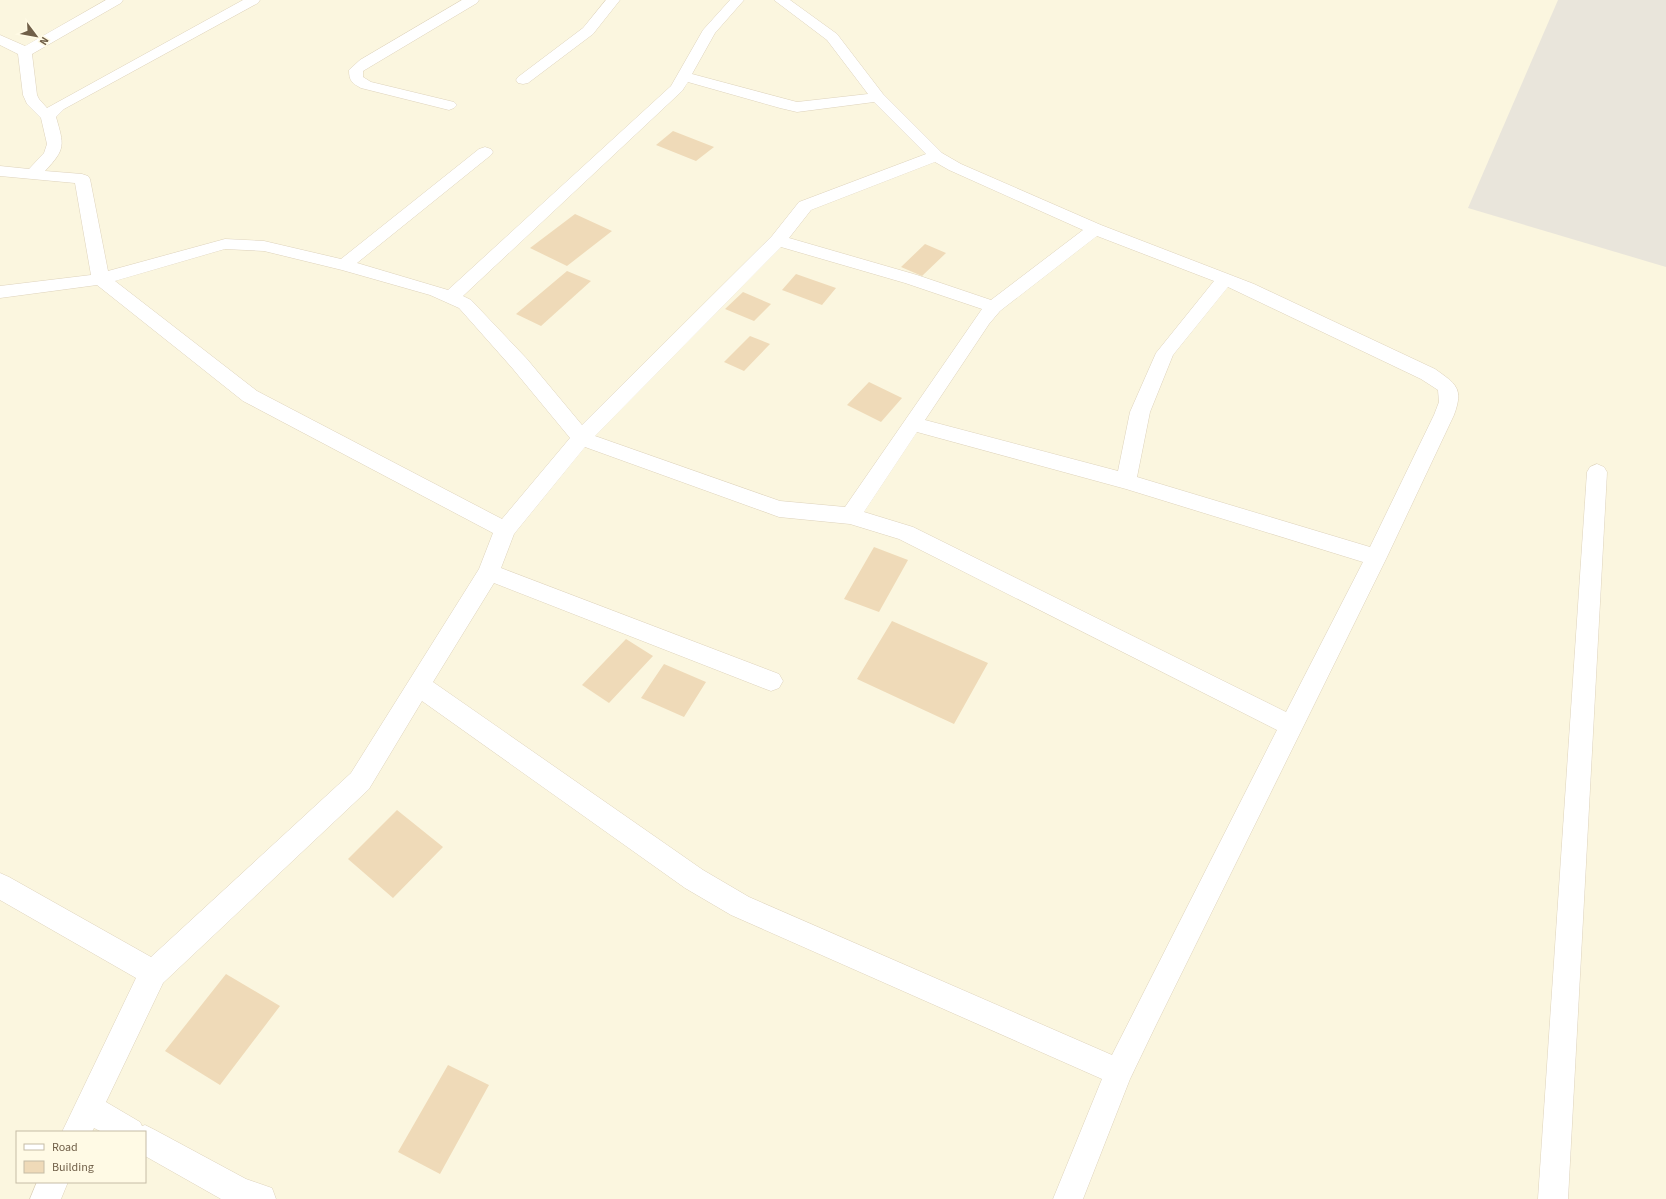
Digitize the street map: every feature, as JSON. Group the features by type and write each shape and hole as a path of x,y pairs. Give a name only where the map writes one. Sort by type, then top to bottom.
{"street":[{"path":"24,52 116,0"},
{"path":"48,117 51,112 59,106 253,0"},
{"path":"449,105 366,84 356,79 356,70 365,63 472,0"},
{"path":"523,80 588,31 613,0"},
{"path":"451,297 677,88 710,30 737,0"},
{"path":"781,0 832,37 878,97 936,156 955,167 1095,229 1225,279 1428,374 1447,387 1449,402 1444,415 1376,557 1290,725 1145,1016 1119,1072 1068,1199"},
{"path":"0,39 24,52"},
{"path":"24,52 32,101 48,117 56,142 55,148 50,156 33,174"},
{"path":"684,76 785,105 797,107 878,97"},
{"path":"344,265 485,152"},
{"path":"126,1131 82,1120 153,973 360,781 489,572 505,530 581,438 778,240 805,206 936,156"},
{"path":"0,170 82,179 102,279 250,396 505,530"},
{"path":"850,516 983,320 994,307 1095,229"},
{"path":"778,240 912,279 994,307"},
{"path":"0,292 102,279 225,244 264,246 344,265 436,290 465,304 520,364 581,438 779,509 850,516 906,533 1290,725"},
{"path":"1126,481 1140,412 1165,353 1225,279"},
{"path":"912,424 1126,481 1376,557"},
{"path":"1554,1199 1597,472"},
{"path":"489,572 771,681"},
{"path":"420,686 694,880 740,906 1119,1072"},
{"path":"0,886 153,973"},
{"path":"146,1141 240,1193 261,1199"},
{"path":"45,1199 53,1183"}],"shaded area":[{"path":"1558,0 1666,0 1666,267 1468,208"}],"building":[{"path":"673,131 714,147 696,161 656,145"},
{"path":"575,214 612,231 567,266 530,248"},
{"path":"925,244 946,253 922,276 901,267"},
{"path":"567,271 591,281 541,326 516,314"},
{"path":"796,274 836,288 822,305 782,290"},
{"path":"743,292 771,304 754,321 725,309"},
{"path":"750,336 770,344 744,371 724,362"},
{"path":"869,382 902,398 881,422 847,405"},
{"path":"874,547 908,560 879,612 844,599"},
{"path":"892,621 988,663 954,724 857,679"},
{"path":"626,639 653,656 609,703 582,685"},
{"path":"664,664 706,682 684,717 641,698"},
{"path":"397,810 443,847 393,898 348,859"},
{"path":"226,974 280,1006 220,1085 165,1051"},
{"path":"448,1065 489,1085 440,1174 398,1152"}]}
